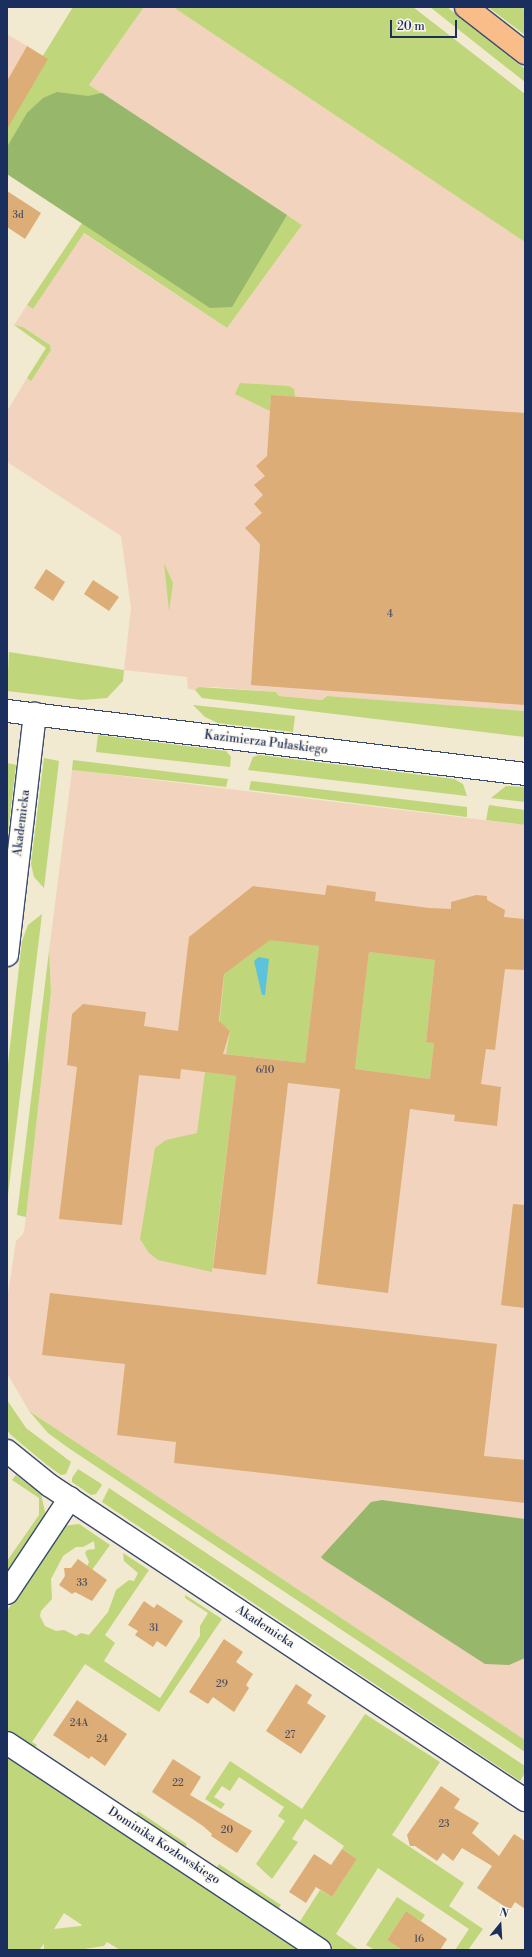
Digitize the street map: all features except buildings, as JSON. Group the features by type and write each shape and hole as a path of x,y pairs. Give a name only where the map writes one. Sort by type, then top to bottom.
{"main road":[{"path":"466,7 525,53"}],"street":[{"name":"Kazimierza Pułaskiego","path":"7,711 525,774"},
{"name":"Akademicka","path":"7,955 35,714"},
{"name":"Akademicka","path":"7,1451 27,1469 70,1498 525,1800"},
{"path":"7,1593 70,1498"},
{"name":"Dominika Kozłowskiego","path":"7,1743 320,1950"}],"shaded area":[{"path":"144,7 173,7 525,242 525,711 327,696 322,700 279,696 276,692 213,687 199,687 195,690 188,689 187,677 124,670 131,608 121,536 7,462 7,411 27,378 31,380 51,350 50,345 23,327 14,325 27,305 33,309 83,233 227,328 302,225 89,85"},
{"path":"7,34 27,46 7,81"},
{"path":"72,770 525,825 525,1740 29,1411 7,1373 7,1300 16,1241 23,1234 25,1225 51,992 49,951"}],"green space":[{"path":"73,7 144,7 89,85 302,225 227,328 84,233 33,309 27,305 82,223 7,174 7,114"},
{"path":"173,7 413,7 525,94 525,242"},
{"path":"430,7 447,7 525,69 525,82"},
{"path":"488,7 522,7 525,10 525,35"},
{"path":"57,92 88,96 102,93 287,215 232,307 210,308 7,174 7,147 27,113 43,98"},
{"path":"14,325 23,327 50,345 51,350 31,381 27,378 46,348"},
{"path":"240,383 289,386 294,389 295,397 271,395 270,411 235,394"},
{"path":"164,563 173,583 169,611"},
{"path":"9,652 124,670 123,681 107,698 82,700 7,691"},
{"path":"199,687 276,692 279,696 322,700 327,696 525,711 525,737 202,698 195,690"},
{"path":"193,705 295,716 293,732 218,723 205,717"},
{"path":"98,735 226,751 231,757 230,767 96,752"},
{"path":"259,755 454,779 463,784 467,796 248,770 253,757"},
{"path":"44,758 59,761 44,888 34,877 31,864"},
{"path":"73,760 228,779 226,787 72,770"},
{"path":"7,763 16,765 7,841"},
{"path":"251,781 467,807 467,817 249,790"},
{"path":"506,786 525,787 525,802 491,798"},
{"path":"489,805 525,810 525,825 486,820"},
{"path":"42,914 7,1203 7,1073 22,941 28,925"},
{"path":"261,938 319,946 305,1063 226,1054 230,1031 226,1027 219,1028 225,968 240,962 256,950"},
{"path":"49,951 51,992 26,1217 17,1215"},
{"path":"369,952 435,960 426,1041 434,1043 430,1079 355,1069"},
{"path":"205,1072 236,1076 212,1272 158,1260 149,1253 140,1239 155,1148 166,1140 197,1133"},
{"path":"7,1400 26,1428 71,1462 66,1474 61,1475 47,1465 7,1430"},
{"path":"29,1411 525,1740 525,1752 70,1449 48,1433"},
{"path":"78,1469 102,1485 96,1494 91,1495 72,1482 72,1478"},
{"path":"16,1475 41,1494 46,1516 7,1576 7,1561 39,1515 39,1498 12,1480"},
{"path":"109,1488 525,1766 525,1773 520,1781 102,1502"},
{"path":"382,1500 525,1519 525,1658 509,1665 485,1664 321,1557 371,1502"},
{"path":"79,1524 110,1545 92,1570 87,1566 89,1562 85,1553 87,1550 95,1549 94,1541 83,1547 76,1547 63,1556 51,1579 52,1599 41,1611 40,1616 45,1626 56,1631 64,1630 76,1636 81,1633 89,1635 108,1612 116,1590 129,1580 134,1581 138,1573 124,1561 123,1553 149,1570 105,1635 115,1643 104,1661 160,1698 200,1636 200,1626 208,1613 185,1598 185,1595 222,1619 159,1712 85,1664 32,1742 37,1745 32,1751 7,1734 7,1611 63,1526"},
{"path":"365,1714 440,1762 392,1835 464,1883 449,1906 483,1929 468,1950 455,1950 469,1929 378,1868 336,1934 359,1950 333,1950 297,1926 320,1890 332,1897 357,1859 342,1849 344,1846 305,1819 292,1839 298,1842 272,1879 256,1864 285,1821 278,1816 284,1807 239,1777 230,1791 222,1786 214,1797 225,1804 221,1809 205,1799 230,1761 302,1809"},
{"path":"7,1755 302,1950 120,1950 107,1942 104,1946 77,1950 44,1950 44,1944 39,1950 7,1950","holes":["64,1913 82,1925 81,1926 54,1929"]},
{"path":"138,1811 187,1844 183,1851 133,1818"},
{"path":"219,1864 281,1905 276,1912 214,1872"},
{"path":"397,1897 425,1915 421,1921 406,1911 387,1940 402,1950 375,1950 366,1945"}],"water":[{"path":"259,957 269,959 265,995 262,995 254,961"}]}
